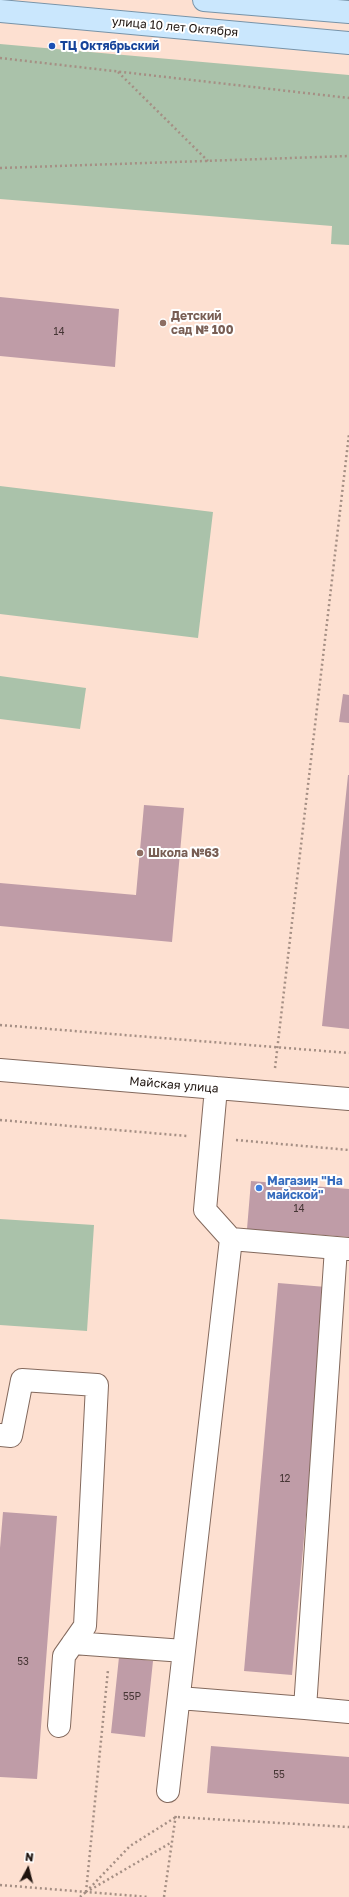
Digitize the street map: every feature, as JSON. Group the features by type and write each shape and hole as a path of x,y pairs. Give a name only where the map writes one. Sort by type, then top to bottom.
{"main road":[{"path":"204,0 349,12"},
{"name":"улица 10 лет Октября","path":"0,11 349,43"}],"street":[{"name":"Майская улица","path":"0,1070 349,1099"},
{"path":"216,1088 205,1210 231,1239 342,1248 305,1708"},
{"path":"173,1800 179,1698 231,1239"},
{"path":"0,1436 11,1436 22,1380 97,1385 85,1626 64,1656 58,1726"},
{"path":"73,1643 184,1651"},
{"path":"179,1698 349,1712"}],"path":[{"path":"0,58 349,98"},
{"path":"118,72 208,161"},
{"path":"0,168 349,156"},
{"path":"270,1092 278,1048 349,434"},
{"path":"0,1025 349,1053"},
{"path":"0,1120 349,1150"},
{"path":"86,1892 110,1646"},
{"path":"164,1897 176,1817 173,1800"},
{"path":"80,1897 130,1846 176,1817 349,1827"},
{"path":"86,1892 172,1842"},
{"path":"0,1885 149,1897"}],"green space":[{"path":"0,44 349,75 349,245 331,244 332,226 0,199"},
{"path":"0,486 213,512 198,638 0,614"},
{"path":"0,676 86,688 80,729 0,719"},
{"path":"0,1219 94,1225 87,1331 0,1325"}],"building":[{"path":"0,297 119,309 115,367 0,356"},
{"path":"343,694 349,695 349,723 339,722"},
{"path":"349,775 349,1029 322,1026"},
{"path":"144,805 184,808 172,942 0,926 0,883 136,895"},
{"path":"251,1181 349,1189 349,1237 247,1229"},
{"path":"278,1283 326,1287 292,1675 244,1671"},
{"path":"3,1512 57,1516 37,1779 0,1777 0,1548"},
{"path":"119,1657 153,1661 145,1737 111,1733"},
{"path":"211,1746 349,1757 349,1804 207,1793"}],"place":[{"name":"ТЦ Октябрьский","path":"52,46"},
{"name":"Детский сад № 100","path":"163,323"},
{"name":"Школа №63","path":"140,853"},
{"name":"Магазин \"На майской\"","path":"259,1188"}]}
